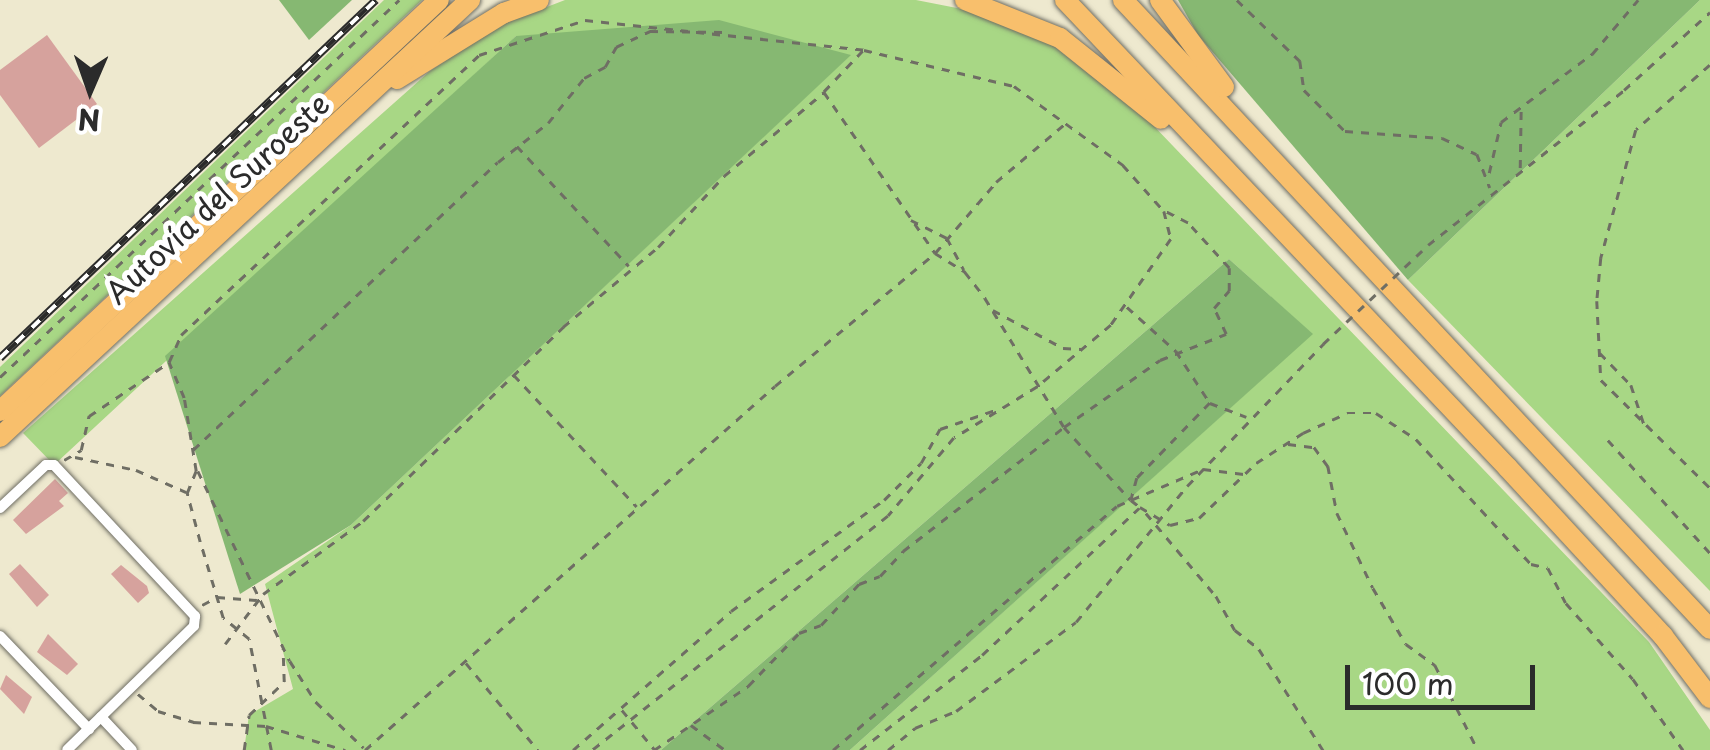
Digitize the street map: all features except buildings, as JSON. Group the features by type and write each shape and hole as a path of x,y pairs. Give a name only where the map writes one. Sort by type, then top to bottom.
{"highway":[{"name":"Autovía del Suroeste","path":"0,412 439,0"},
{"name":"Autovía del Suroeste","path":"0,437 382,87 470,0"},
{"path":"382,87 504,13 539,0"},
{"path":"965,0 1060,38 1180,128"},
{"path":"1065,0 1180,128 1508,468 1663,636 1710,698"},
{"path":"1123,0 1710,629"},
{"path":"1160,0 1211,73 1294,163 1332,220"}],"street":[{"path":"0,508 54,464 191,611 194,626 67,750"},
{"path":"0,636 89,729"},
{"path":"101,717 132,750"}],"path":[{"path":"0,377 399,0"},
{"path":"1237,0 1300,61 1304,90 1345,131 1442,138 1477,154 1489,174"},
{"path":"1490,191 1489,174 1501,122 1592,54 1638,0"},
{"path":"888,750 1045,650 1248,418 1322,344 1428,244 1490,191 1624,90 1710,12"},
{"path":"74,457 89,416 169,362 181,335 479,55 584,20 726,31 864,50 1014,86 1068,120 1122,165 1164,212 1188,222 1229,268 1229,291 1214,308 1226,334 1176,351 1064,428 903,550 880,576 859,584 821,625 799,633 748,686 654,750 621,710"},
{"path":"192,453 516,146 548,124 626,39 650,32 726,31"},
{"path":"225,644 258,601 351,532 724,176 824,92 864,50"},
{"path":"1710,66 1636,130 1600,258 1601,380 1710,488"},
{"path":"824,92 886,174 910,220 935,253 965,272"},
{"path":"1520,170 1521,106"},
{"path":"169,362 184,398 194,466 258,601 316,702 366,750 638,508 935,253 996,182 1068,120"},
{"path":"516,146 630,268"},
{"path":"593,750 888,516 954,438 1037,387 1082,349 1126,306 1171,240 1164,212"},
{"path":"910,220 947,238 1064,428 1145,511 1216,596 1235,630 1259,649 1323,750"},
{"path":"1126,306 1176,351 1210,403 1248,418"},
{"path":"992,309 1063,348 1082,349"},
{"path":"1600,352 1632,385 1644,425"},
{"path":"514,374 638,508"},
{"path":"1131,500 1137,478 1210,403"},
{"path":"573,750 731,611 899,486 940,429 1001,409"},
{"path":"1145,511 1163,517 1170,525 1199,518 1244,474 1287,444 1347,413 1376,413 1416,439 1531,564 1548,568 1566,603 1683,750"},
{"path":"1608,440 1710,552"},
{"path":"1287,444 1314,447 1328,466 1336,514 1373,588 1406,644 1435,665 1478,750"},
{"path":"54,464 74,457 136,470 187,493"},
{"path":"194,466 187,493 224,618 250,639 271,750"},
{"path":"833,750 902,687 964,644 1068,545 1131,500 1203,469 1244,474"},
{"path":"860,750 982,655 1140,507"},
{"path":"191,611 217,597 258,601"},
{"path":"244,750 246,726 284,682 283,648"},
{"path":"465,662 538,750"},
{"path":"130,686 158,712 266,726 345,750"},
{"path":"690,725 725,750"}],"green space":[{"path":"279,0 352,0 309,40"},
{"path":"384,0 422,0 0,396 0,367"},
{"path":"565,0 916,0 967,10 1050,43 1150,122 1649,642 1710,730 1710,750 850,750 1312,334 1229,259 661,750 244,750 249,715 293,689 265,584 351,525 850,55 516,36 54,465 23,433 430,71 498,26"},
{"path":"1178,0 1700,0 1408,280 1198,35"},
{"path":"1700,0 1710,0 1710,591 1408,280"},
{"path":"719,20 851,55 351,525 240,594 165,356 516,36"},
{"path":"1229,259 1313,334 850,750 661,750"}],"railway":[{"path":"0,358 376,0"}]}
